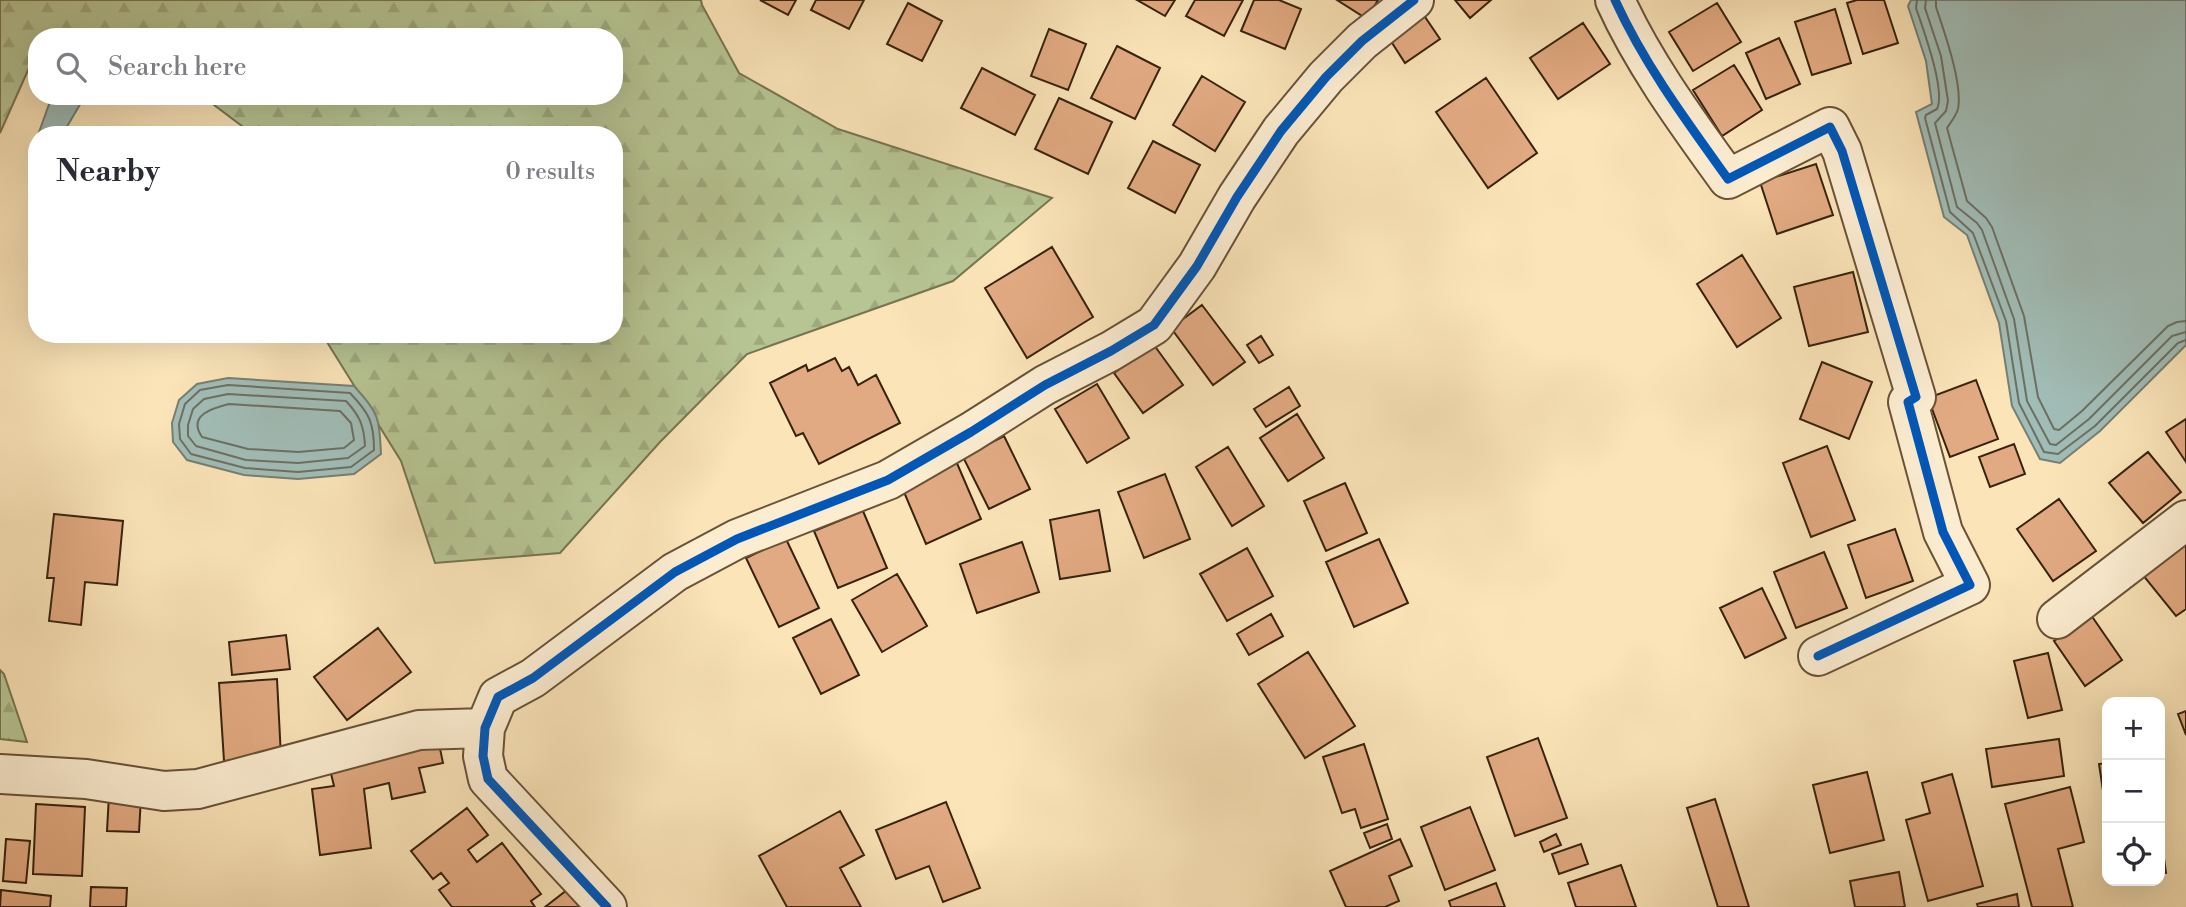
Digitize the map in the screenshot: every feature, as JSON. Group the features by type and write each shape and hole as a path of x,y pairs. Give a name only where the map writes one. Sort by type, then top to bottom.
{"street":[{"path":"607,907 488,779 483,756 485,728 498,697 533,678 675,572 737,538 888,480 1045,385 1154,325 1197,267 1237,197 1281,131 1326,77 1362,41 1414,0"},
{"path":"1615,0 1632,37 1728,179 1830,127 1842,151 1916,397 1908,402 1943,532 1970,585 1818,656"},
{"path":"2057,619 2186,520"},
{"path":"0,774 86,779 164,791 198,789 419,730 485,728"}],"green space":[{"path":"0,0 701,0 739,73 838,129 1052,198 953,281 747,354 660,442 560,553 435,563 401,461 328,343 623,343 623,126 242,126 214,105 623,105 623,28 28,28 28,70 0,133"},
{"path":"0,670 4,674 27,742 0,739"}],"water":[{"path":"1911,0 2186,0 2186,345 2100,431 2060,463 2040,459 2012,406 1999,323 1967,235 1944,217 1916,112 1932,104 1926,61 1908,6"},
{"path":"49,105 80,105 67,126 41,126"},
{"path":"228,378 354,386 376,416 381,454 354,474 298,479 244,475 187,460 173,442 172,423 179,400 197,384"}],"building":[{"path":"760,0 796,0 788,15"},
{"path":"816,0 864,0 849,29 811,10"},
{"path":"1137,0 1175,0 1165,16"},
{"path":"1195,0 1243,0 1224,36 1186,16"},
{"path":"1254,0 1279,0 1301,9 1285,49 1241,31"},
{"path":"1337,0 1378,0 1367,19"},
{"path":"1455,0 1491,0 1470,18"},
{"path":"1857,0 1884,0 1898,43 1863,54 1847,3"},
{"path":"908,3 942,21 922,61 887,44"},
{"path":"1717,3 1741,42 1693,71 1669,32"},
{"path":"1835,9 1851,63 1812,75 1795,22"},
{"path":"1421,11 1440,39 1405,63 1387,35"},
{"path":"1583,23 1610,64 1558,99 1530,58"},
{"path":"1049,29 1086,44 1068,90 1031,76"},
{"path":"1779,38 1800,84 1766,99 1746,53"},
{"path":"1117,46 1160,68 1135,119 1091,98"},
{"path":"1734,65 1762,110 1722,136 1693,90"},
{"path":"982,68 1035,95 1015,135 961,108"},
{"path":"1202,76 1245,102 1215,151 1173,125"},
{"path":"1486,78 1537,153 1488,188 1436,112"},
{"path":"1059,98 1112,122 1088,174 1035,149"},
{"path":"1153,141 1200,165 1175,213 1128,188"},
{"path":"1816,164 1833,215 1777,234 1760,182"},
{"path":"1052,247 1093,317 1027,358 985,288"},
{"path":"1742,255 1781,318 1737,347 1697,284"},
{"path":"1853,272 1868,332 1809,346 1794,287"},
{"path":"1202,305 1245,362 1213,385 1171,328"},
{"path":"1261,336 1273,355 1259,363 1247,345"},
{"path":"1154,345 1183,385 1143,413 1114,373"},
{"path":"835,358 842,371 849,367 858,385 876,375 900,423 819,464 803,433 796,436 770,383 806,365 808,371"},
{"path":"1822,362 1872,382 1849,439 1800,419"},
{"path":"1976,380 1998,439 1950,457 1928,398"},
{"path":"1097,384 1129,438 1087,463 1055,409"},
{"path":"1289,387 1300,406 1266,427 1254,409"},
{"path":"1297,414 1324,458 1288,481 1260,438"},
{"path":"2186,419 2186,462 2166,432"},
{"path":"1004,436 1030,489 989,509 963,457"},
{"path":"2014,444 2025,474 1990,487 1979,457"},
{"path":"1827,446 1855,520 1811,537 1783,463"},
{"path":"1228,447 1264,506 1232,526 1196,467"},
{"path":"2148,452 2181,492 2143,523 2109,483"},
{"path":"956,461 981,519 926,544 901,485"},
{"path":"1165,474 1190,539 1144,558 1118,492"},
{"path":"1345,483 1367,533 1326,551 1304,501"},
{"path":"2059,499 2096,551 2053,581 2017,529"},
{"path":"1099,510 1110,571 1060,579 1050,520"},
{"path":"863,511 887,568 838,588 814,531"},
{"path":"54,514 123,521 117,585 85,582 81,625 49,621 54,578 47,578"},
{"path":"1895,529 1913,581 1866,598 1848,545"},
{"path":"786,539 819,608 779,627 746,558"},
{"path":"1379,539 1408,603 1354,627 1326,562"},
{"path":"2186,539 2186,609 2176,616 2142,574"},
{"path":"1022,542 1039,592 977,613 960,564"},
{"path":"1247,548 1273,596 1227,621 1200,574"},
{"path":"1824,552 1847,608 1796,628 1774,572"},
{"path":"897,574 927,626 882,652 852,600"},
{"path":"1762,588 1786,638 1745,658 1720,608"},
{"path":"1271,614 1283,636 1249,655 1237,634"},
{"path":"2091,615 2122,660 2085,686 2054,641"},
{"path":"831,619 859,675 821,694 793,638"},
{"path":"378,628 411,672 347,720 314,677"},
{"path":"286,635 290,669 232,675 229,642"},
{"path":"1308,652 1355,726 1305,758 1258,684"},
{"path":"2048,653 2062,710 2028,718 2014,661"},
{"path":"277,679 281,757 224,761 219,683"},
{"path":"2186,711 2186,735 2178,714"},
{"path":"437,734 443,763 419,768 425,792 392,799 389,783 364,789 371,848 320,855 312,789 334,786 328,761"},
{"path":"1538,738 1567,818 1515,836 1487,757"},
{"path":"2059,739 2064,776 1992,787 1986,749"},
{"path":"1364,744 1388,819 1361,828 1355,809 1342,813 1323,757"},
{"path":"1867,772 1884,840 1830,853 1813,785"},
{"path":"1952,774 1983,886 1928,901 1906,820 1930,813 1922,783"},
{"path":"2070,787 2084,842 2058,849 2073,907 2032,907 2005,804"},
{"path":"109,795 141,797 139,832 107,831"},
{"path":"1715,799 1749,907 1718,907 1687,808"},
{"path":"946,802 980,888 943,902 929,866 896,879 876,830"},
{"path":"36,804 85,807 82,876 33,874"},
{"path":"1470,807 1495,870 1445,890 1421,827"},
{"path":"467,808 488,835 468,850 477,862 502,843 541,894 531,901 535,907 452,907 439,890 449,883 441,873 433,879 411,851"},
{"path":"840,811 864,855 840,868 861,907 787,907 759,856"},
{"path":"1387,824 1392,839 1370,848 1364,833"},
{"path":"1556,834 1561,845 1544,852 1540,842"},
{"path":"6,839 30,841 26,883 3,881"},
{"path":"1400,839 1412,866 1389,876 1399,901 1385,907 1346,907 1330,871"},
{"path":"1581,844 1588,864 1559,874 1552,854"},
{"path":"1621,865 1636,907 1576,907 1568,883"},
{"path":"1899,872 1905,907 1855,907 1850,881"},
{"path":"1496,883 1505,907 1451,907 1449,901"},
{"path":"91,887 127,888 126,907 90,907"},
{"path":"1,890 51,896 50,907 0,907"},
{"path":"567,890 580,907 545,907"},
{"path":"2017,894 2019,907 1978,907 1977,904"}],"cycle path":[{"path":"607,907 488,779 483,756 485,728 498,697 533,678 675,572 737,539 888,480 1045,385 1154,325 1197,266 1237,197 1281,131 1326,77 1362,41 1414,0"},
{"path":"1615,0 1653,70 1728,179 1830,127 1842,151 1916,397 1908,402 1943,532 1970,585 1818,656"}]}
